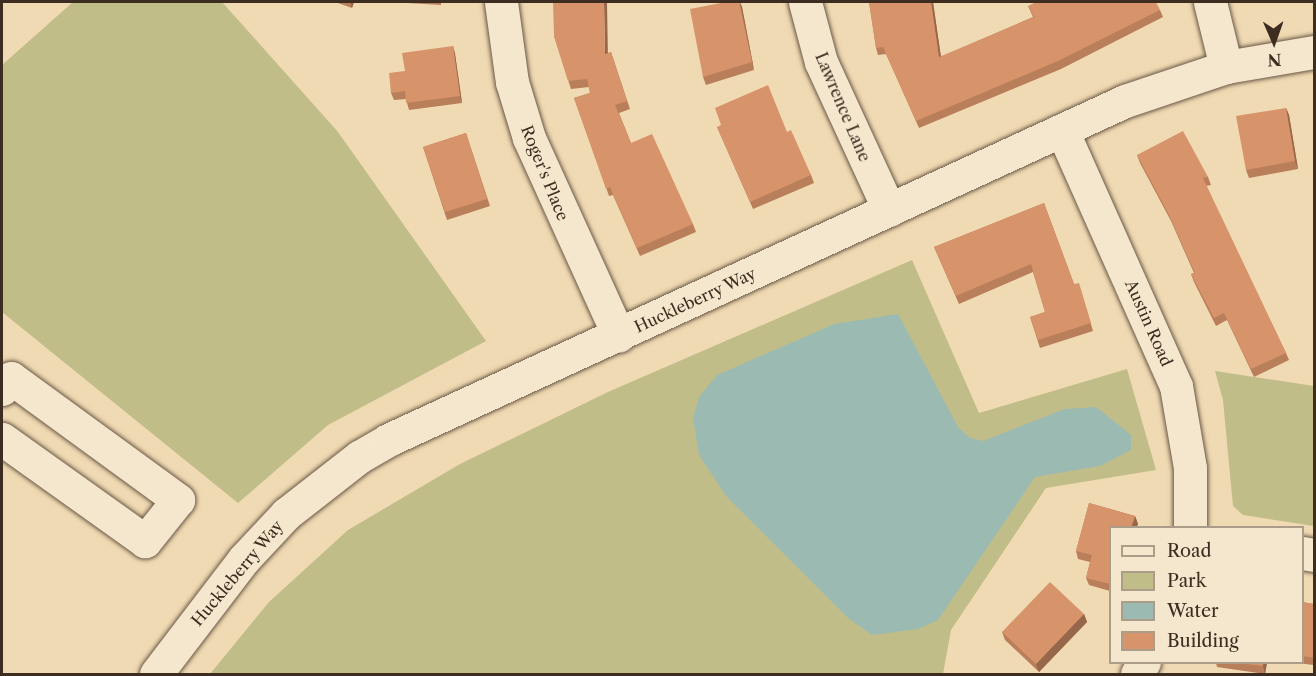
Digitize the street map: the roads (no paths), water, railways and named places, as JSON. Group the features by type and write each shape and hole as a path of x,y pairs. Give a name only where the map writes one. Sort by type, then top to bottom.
{"street":[{"name":"Roger's Place","path":"501,2 512,82 529,138 619,336"},
{"name":"Lawrence Lane","path":"805,2 821,62 889,210"},
{"path":"1210,2 1226,67"},
{"name":"Huckleberry Way","path":"156,675 266,535 350,464 419,425 619,336 1062,130 1171,82 1226,67 1314,52"},
{"name":"Austin Road","path":"1062,130 1176,386 1190,468 1190,526"},
{"path":"2,439 145,541 178,500 6,383"}],"water":[{"path":"898,314 958,427 970,438 983,441 1065,409 1096,407 1131,435 1131,450 1100,466 1035,477 938,620 918,629 872,635 848,618 726,496 699,455 693,418 699,397 717,375 834,324"}]}
